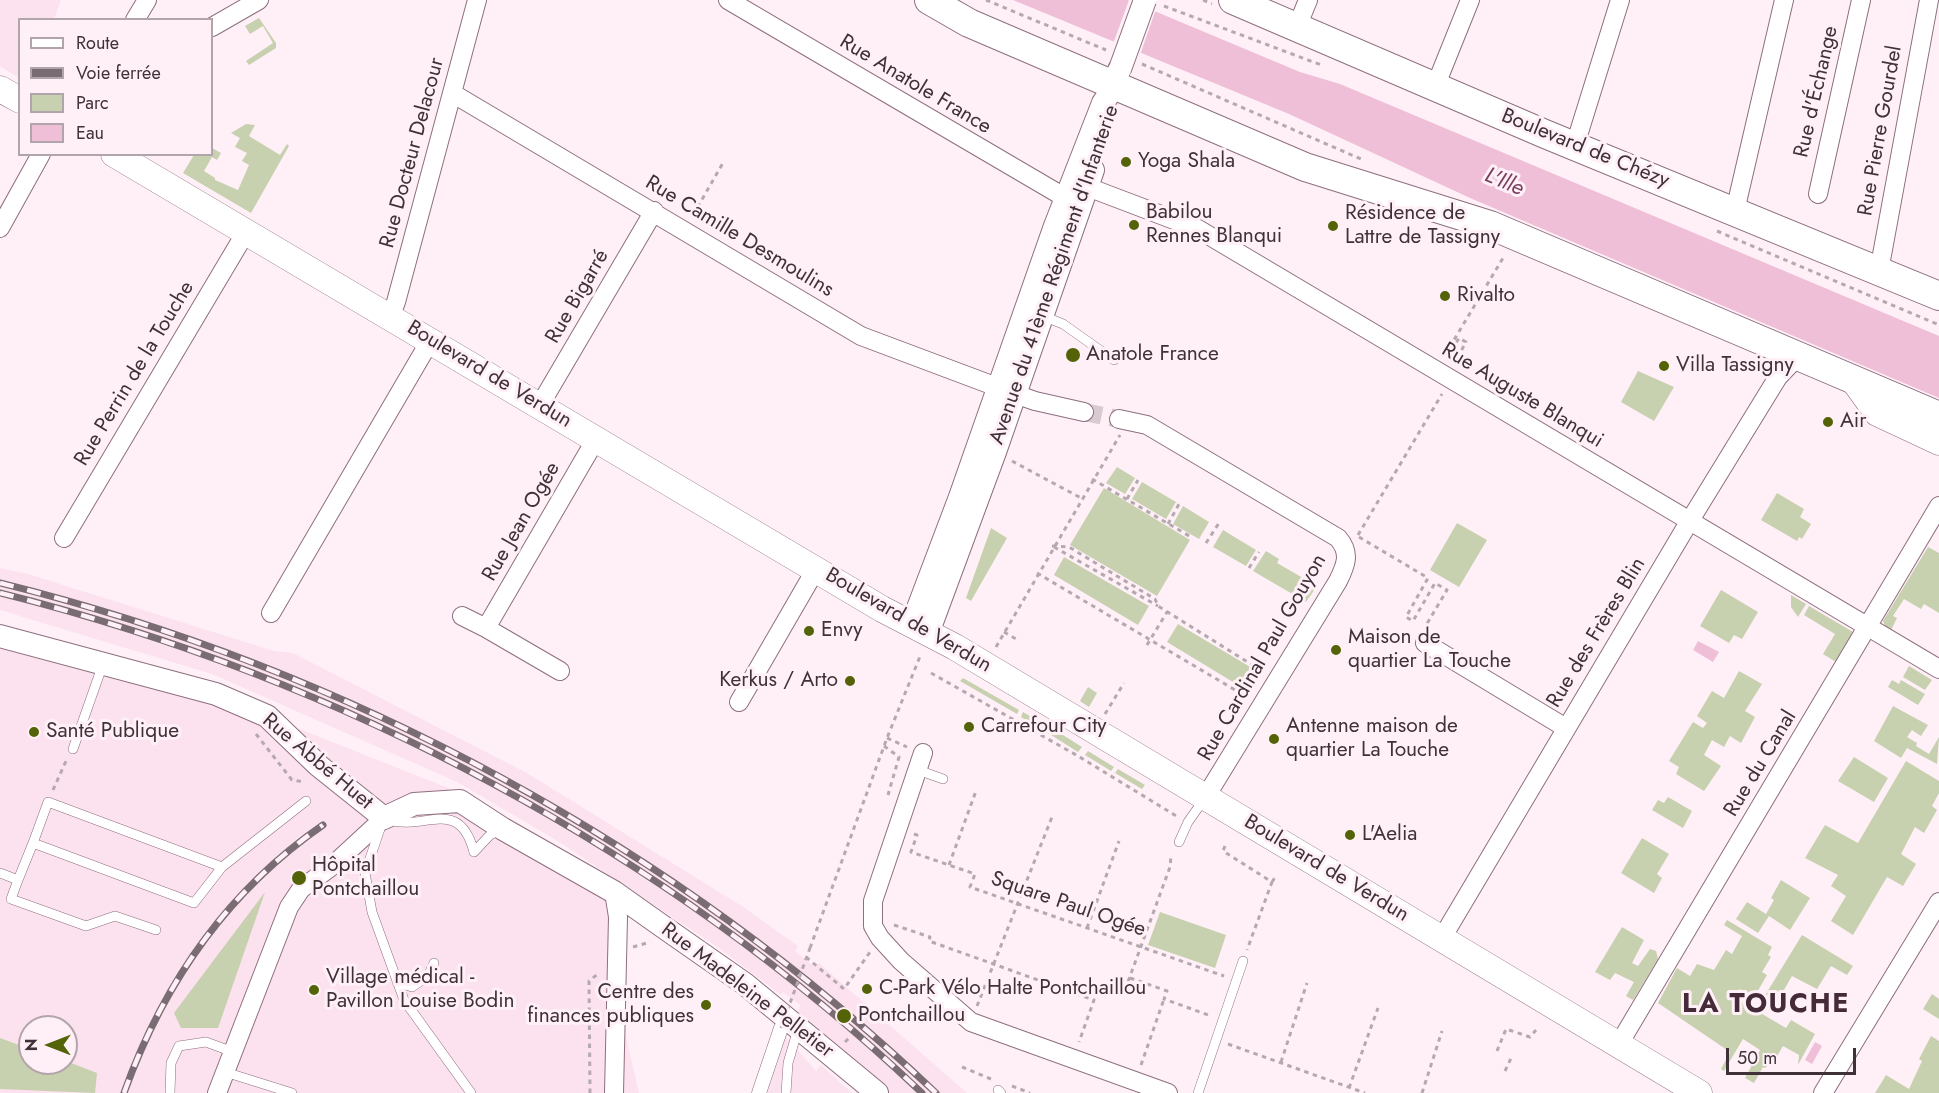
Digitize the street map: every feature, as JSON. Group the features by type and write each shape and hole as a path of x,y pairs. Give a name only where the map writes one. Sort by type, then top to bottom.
{"main road":[{"path":"929,0 969,23 1121,67 1305,166 1490,225 1939,416"},
{"name":"Boulevard de Chézy","path":"1233,0 1435,87 1939,296"},
{"path":"0,89 18,99"},
{"name":"Boulevard de Verdun","path":"117,156 816,569 882,609 920,637 1205,798 1699,1093"},
{"path":"1854,381 1877,413 1939,442"}],"street":[{"path":"136,18 146,0"},
{"path":"213,26 259,0"},
{"name":"Rue Docteur Delacour","path":"390,317 396,302 477,0"},
{"name":"Rue Anatole France","path":"728,0 1076,193"},
{"path":"1297,27 1308,0"},
{"path":"1435,87 1470,0"},
{"path":"1575,145 1620,0"},
{"path":"1735,211 1784,0"},
{"name":"Rue d'Échange","path":"1818,194 1861,0"},
{"name":"Rue Pierre Gourdel","path":"1879,271 1929,0"},
{"name":"Avenue du 41ème Régiment d'Infanterie","path":"1006,390 1043,316 1103,103 1151,2"},
{"name":"Rue Camille Desmoulins","path":"452,93 861,336 1006,390"},
{"path":"0,228 40,156"},
{"name":"Avenue du 41ème Régiment d'Infanterie","path":"920,637 1076,193"},
{"name":"Rue Auguste Blanqui","path":"1076,193 1198,230 1446,370 1689,522 1939,669"},
{"name":"Rue Bigarré","path":"540,405 654,212"},
{"name":"Rue Perrin de la Touche","path":"64,538 246,232"},
{"path":"271,613 430,341"},
{"name":"Rue des Frères Blin","path":"1442,938 1689,522 1778,377 1798,356"},
{"path":"1006,390 1043,404 1084,412"},
{"name":"Rue Cardinal Paul Gouyon","path":"1124,420 1147,425 1338,538 1352,541 1338,581 1205,798"},
{"name":"Rue Jean Ogée","path":"486,628 596,439"},
{"name":"Rue du Canal","path":"1619,1044 1939,506"},
{"path":"739,702 816,569"},
{"path":"462,616 560,671"},
{"name":"Rue Abbé Huet","path":"0,636 216,693 267,716 319,766 384,818 332,866 301,889 290,907 217,1093"},
{"path":"1425,643 1566,728"},
{"path":"917,757 898,828 876,890 872,917 880,938 901,961 971,1022 1168,1093"},
{"name":"Rue Madeleine Pelletier","path":"384,818 414,804 460,801 503,829 614,892 745,984 790,1027 877,1093"},
{"path":"614,892 618,917 614,1093"},
{"path":"1823,1093 1939,902"},
{"path":"759,1093 790,1027"}],"lane":[{"path":"1043,316 1063,324 1114,360"},
{"path":"74,749 104,664"},
{"path":"917,757 943,779"},
{"path":"1179,842 1188,822 1205,798"},
{"path":"33,843 194,903 222,867 306,801"},
{"path":"156,930 115,916 86,927 11,899 48,802 222,867"},
{"path":"471,1093 404,1000 372,912 365,873 384,818 399,823 447,818 457,824 471,839 474,852 490,835 503,829"},
{"path":"0,873 18,880"},
{"path":"1198,1093 1243,961"},
{"path":"397,982 401,986 412,987 428,976 434,963"},
{"path":"786,1093 790,1027"},
{"path":"170,1093 171,1063 179,1046 206,1042 233,1052"},
{"path":"225,1072 292,1093"}],"path":[{"path":"986,0 1121,67 1366,161"},
{"path":"1151,2 1179,10 1328,68"},
{"path":"684,230 723,163"},
{"path":"1446,370 1503,258"},
{"path":"1425,643 1424,629 1447,590 1435,583 1413,621 1406,617 1428,578 1352,541 1412,445 1459,338 1466,342 1446,370"},
{"path":"998,643 1124,420"},
{"path":"1006,470 1010,460 1081,498"},
{"path":"1092,479 1191,537"},
{"path":"1126,499 1138,480"},
{"path":"1168,524 1179,504"},
{"path":"1206,543 1219,523"},
{"path":"1053,546 1069,547 1155,599 1158,606 1167,612 1278,680"},
{"path":"1249,568 1259,552"},
{"path":"1037,573 1263,706"},
{"path":"1147,645 1167,612"},
{"path":"1004,632 1016,639"},
{"path":"790,1027 806,957 887,738 920,637"},
{"path":"931,673 1188,822"},
{"path":"1103,718 1124,683"},
{"path":"255,734 292,780 307,782"},
{"path":"887,738 917,757"},
{"path":"48,802 67,759"},
{"path":"949,865 976,790"},
{"path":"971,1022 1052,817"},
{"name":"Square Paul Ogée","path":"898,828 917,835 911,852 975,874 970,887 1235,980"},
{"path":"1087,928 1119,841"},
{"path":"1226,846 1223,851 1272,882"},
{"path":"1125,990 1170,867 1171,856"},
{"path":"1243,961 1276,876"},
{"path":"872,917 930,937 929,941 1094,1000 1072,1060"},
{"path":"806,957 844,989 880,938"},
{"path":"590,1093 589,981 600,972"},
{"path":"1130,978 1167,991 1135,1082"},
{"path":"1281,1062 1307,983"},
{"path":"582,987 589,988"},
{"path":"1164,999 1222,1020"},
{"path":"1349,1088 1378,1008"},
{"path":"1497,1051 1506,1029 1530,1037 1536,1029"},
{"path":"1422,1093 1442,1031"},
{"path":"1228,1044 1365,1093"},
{"path":"1505,1071 1512,1056"}],"shaded area":[{"path":"0,0 61,0 54,18 18,18 18,77 0,66"},
{"path":"0,568 28,574 274,651 293,653 527,773 745,908 798,946 795,951 815,967 819,963 967,1093 888,1093 797,1016 800,1005 783,992 781,995 716,946 556,840 457,782 212,674 0,610"},
{"name":"Hôpital Pontchaillou","path":"0,636 267,716 448,788 623,893 626,1037 639,1093 0,1093"},
{"path":"786,1037 816,1071 821,1065 852,1093 767,1093"}],"green space":[{"path":"259,18 276,43 276,48 249,65 246,61 273,43 263,26 250,34 245,26"},
{"path":"246,124 255,125 249,136 280,155 287,144 289,146 251,213 183,173 193,156 213,156 213,149 221,153 217,160 212,157 204,171 215,180 238,190 249,165 242,161 247,153 235,147 240,138 231,133"},
{"path":"1638,371 1674,387 1654,421 1621,402"},
{"path":"1117,467 1135,478 1125,494 1106,483"},
{"path":"1142,482 1176,502 1166,519 1132,499"},
{"path":"1104,488 1190,540 1157,596 1070,545"},
{"path":"1777,493 1804,509 1800,517 1811,524 1802,539 1799,537 1797,541 1761,520"},
{"path":"1183,506 1209,522 1199,539 1173,524"},
{"path":"1457,523 1487,540 1459,587 1430,570"},
{"path":"991,528 1007,538 971,601 966,598"},
{"path":"1223,530 1256,550 1246,566 1213,547"},
{"path":"1928,547 1939,553 1939,613 1924,604 1921,609 1904,599 1893,616 1897,618 1891,630 1885,626 1883,621"},
{"path":"1266,551 1279,559 1277,563 1317,586 1306,602 1253,571"},
{"path":"1064,557 1149,606 1138,625 1054,575"},
{"path":"1721,590 1758,612 1742,639 1734,635 1729,643 1700,626"},
{"path":"1791,595 1806,604 1798,617 1791,607"},
{"path":"1809,606 1853,632 1836,662 1823,654 1835,634 1804,615"},
{"path":"1178,624 1262,674 1251,693 1167,642"},
{"path":"1909,666 1932,680 1925,690 1903,677"},
{"path":"1739,671 1762,684 1745,711 1755,717 1741,743 1730,736 1724,747 1712,740 1704,755 1721,766 1704,791 1676,774 1679,767 1669,761 1693,722 1703,728 1707,723 1697,716 1712,691 1724,698"},
{"path":"963,678 1019,710 1017,714 960,681"},
{"path":"1892,680 1899,684 1901,680 1925,694 1918,705 1888,687"},
{"path":"1088,687 1097,693 1089,707 1080,701"},
{"path":"1893,706 1928,725 1921,736 1912,730 1907,737 1917,743 1916,746 1929,754 1939,737 1937,764 1907,748 1901,758 1874,741"},
{"path":"1023,712 1052,729 1049,734 1021,717"},
{"path":"1055,730 1082,747 1078,752 1051,735"},
{"path":"1088,751 1114,767 1111,771 1085,755"},
{"path":"1854,757 1888,778 1874,802 1838,781"},
{"path":"1906,761 1939,781 1939,793 1932,806 1937,810 1924,833 1915,827 1901,854 1916,864 1903,886 1887,877 1853,935 1831,921 1846,896 1831,886 1838,875 1805,858 1825,825 1858,843"},
{"path":"1118,769 1145,785 1142,789 1115,773"},
{"path":"1668,797 1692,811 1683,828 1652,810 1658,800 1664,803"},
{"path":"1642,838 1669,854 1657,874 1662,878 1654,893 1621,873"},
{"path":"1781,880 1810,898 1790,930 1769,916 1758,933 1736,919 1747,902 1766,914 1774,900 1771,898"},
{"path":"265,892 218,1028 181,1028 174,1013"},
{"path":"1160,912 1226,935 1215,968 1148,945"},
{"path":"1727,920 1772,947 1768,955 1771,957 1762,972 1767,975 1756,994 1751,991 1749,994 1740,989 1735,998 1786,1028 1791,1020 1815,1034 1798,1065 1799,1055 1783,1046 1776,1058 1765,1068 1763,1067 1754,1083 1745,1078 1760,1050 1743,1039 1724,1071 1721,1069 1730,1052 1658,1003 1677,968 1690,976 1697,964 1714,970 1726,950 1732,954 1742,936 1724,925"},
{"path":"1622,927 1644,940 1632,963 1638,966 1650,949 1656,951 1658,959 1633,1000 1626,996 1634,982 1615,973 1610,980 1595,972"},
{"path":"1802,935 1853,966 1847,975 1831,966 1817,989 1792,976 1773,1009 1761,1002"},
{"path":"1932,994 1939,999 1939,1019 1923,1009"},
{"path":"1931,1036 1939,1041 1939,1093 1875,1093 1886,1075 1909,1089 1922,1061 1919,1059"},
{"path":"0,1038 18,1045 18,1075 78,1075 78,1066 97,1073 95,1093 0,1089"}],"water":[{"name":"L'Ille","path":"1013,0 1128,0 1300,72 1340,84 1939,336 1939,398 1470,198 1289,114"},
{"path":"1698,641 1719,652 1713,662 1693,650"},
{"path":"1815,1042 1822,1046 1812,1064 1805,1060"}],"pier":[{"path":"1129,0 1156,9 1140,55 1113,44"}],"tunnel":[{"path":"1084,412 1119,419"}],"railway":[{"path":"0,583 129,619 256,664 381,717 501,778 617,846 729,921 835,1004 936,1093"},
{"path":"0,593 127,629 252,673 374,724 493,784 608,850 718,924 823,1005 922,1093"},
{"path":"124,1093 158,1015 202,943 256,880 288,851 323,825"}],"place":[{"name":"Yoga Shala","path":"1126,162"},
{"name":"Babilou Rennes Blanqui","path":"1134,225"},
{"name":"Résidence de Lattre de Tassigny","path":"1333,226"},
{"name":"Rivalto","path":"1445,296"},
{"name":"Anatole France","path":"1073,355"},
{"name":"Villa Tassigny","path":"1664,366"},
{"name":"Air","path":"1828,422"},
{"name":"Envy","path":"809,631"},
{"name":"Maison de quartier La Touche","path":"1336,650"},
{"name":"Kerkus / Arto","path":"850,681"},
{"name":"Carrefour City","path":"969,727"},
{"name":"Santé Publique","path":"34,732"},
{"name":"Antenne maison de quartier La Touche","path":"1274,739"},
{"name":"L'Aelia","path":"1350,835"},
{"name":"Hôpital Pontchaillou","path":"299,878"},
{"name":"C-Park Vélo Halte Pontchaillou","path":"867,989"},
{"name":"Village médical - Pavillon Louise Bodin","path":"314,990"},
{"name":"Centre des finances publiques","path":"706,1005"},
{"name":"Pontchaillou","path":"844,1016"}],"district":[{"name":"LA TOUCHE","path":"1766,1005"}]}
